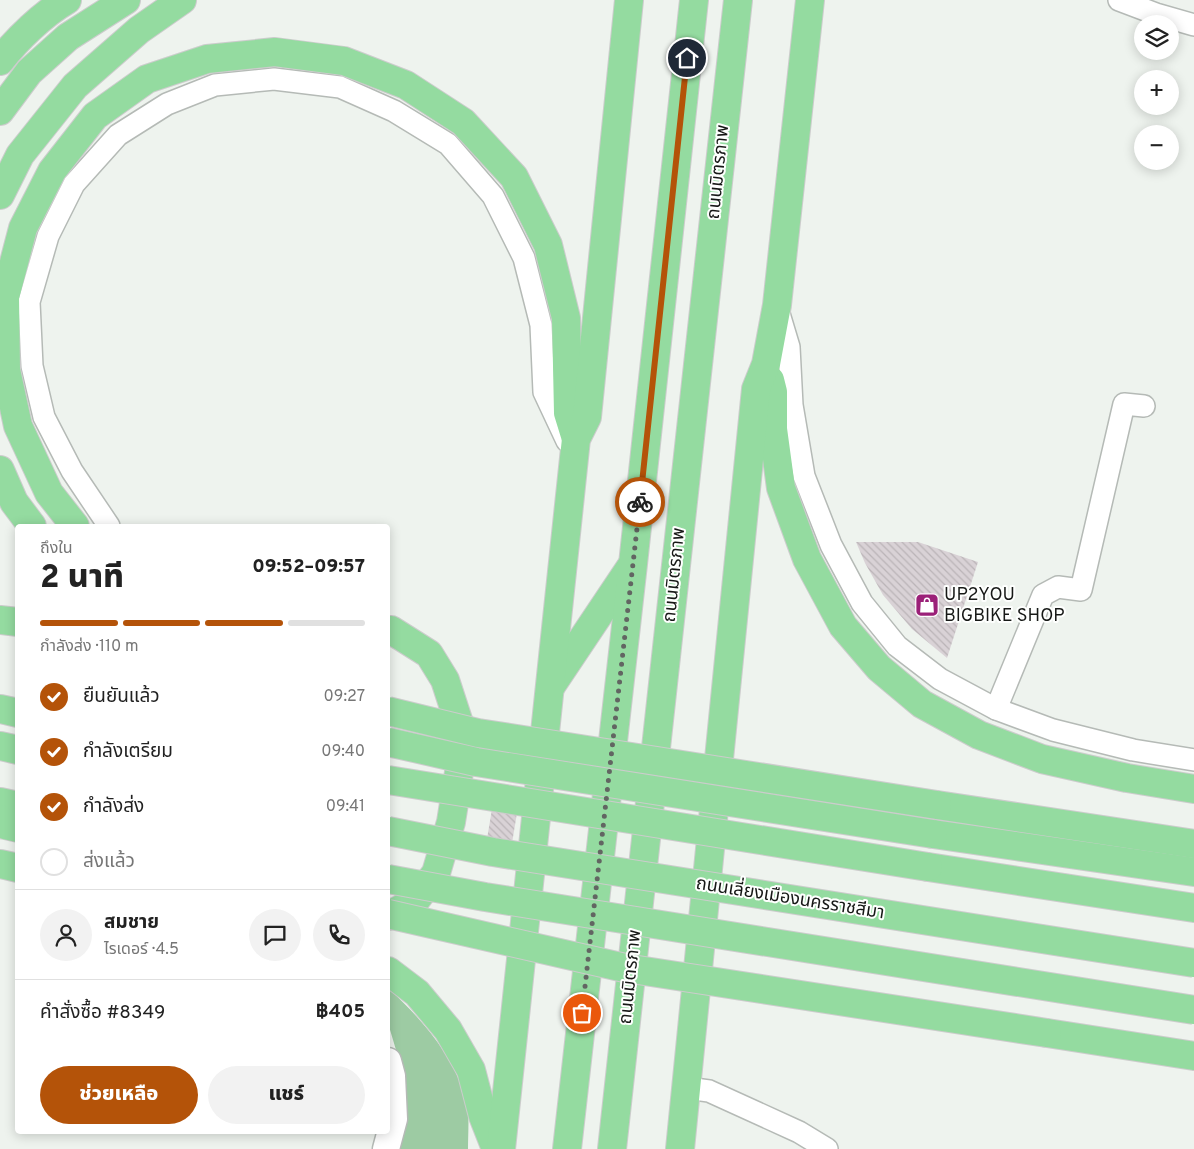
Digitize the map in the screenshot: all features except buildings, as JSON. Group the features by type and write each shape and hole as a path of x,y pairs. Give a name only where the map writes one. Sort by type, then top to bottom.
{"highway":[{"path":"0,62 10,48 56,7 67,0"},
{"path":"0,111 29,72 68,37 126,0"},
{"path":"0,195 20,155 75,86 139,30 182,0"},
{"path":"501,1149 575,448 587,417 629,0"},
{"path":"567,1149 694,0"},
{"name":"ถนนมิตรภาพ","path":"612,1149 738,0"},
{"path":"680,1149 756,389 766,364 776,305 810,0"},
{"path":"73,524 49,493 18,426 6,370 5,297 22,228 52,170 95,116 146,79 207,59 274,52 344,61 406,85 463,122 514,177 548,245 566,318 568,413 575,448"},
{"path":"766,364 773,392 773,429 781,488 807,559 842,626 879,668 922,704 979,735 1042,758 1127,778 1194,789"},
{"path":"0,470 14,502 30,524"},
{"path":"549,690 633,564"},
{"path":"0,620 15,622"},
{"path":"390,630 429,654 444,680 458,723 459,772 452,822 436,873 415,901 390,914"},
{"path":"0,709 15,712"},
{"path":"390,711 478,733 1194,844"},
{"path":"390,742 476,762 933,834 1194,872"},
{"path":"0,746 15,749"},
{"path":"390,780 1194,908"},
{"path":"0,802 15,805"},
{"path":"0,819 5,825 15,827"},
{"name":"ถนนเลี่ยงเมืองนครราชสีมา","path":"390,831 503,854 1194,963"},
{"path":"0,864 15,867"},
{"path":"390,879 485,898 1194,1010"},
{"path":"390,915 625,968 1194,1056"},
{"path":"390,973 417,993 448,1030 471,1070 483,1116 496,1149"}],"street":[{"path":"1119,0 1156,14 1194,25"},
{"path":"108,524 72,471 44,417 32,366 29,302 48,236 74,184 118,135 167,104 215,85 274,79 340,87 394,111 448,144 493,196 524,258 540,325 544,392 575,448"},
{"path":"776,305 789,347 792,405 804,476 831,545 862,603 897,646 940,679 996,710 1053,730 1124,748 1194,760"},
{"path":"996,710 1043,595 1058,587 1081,590 1124,404 1144,406"},
{"path":"386,1149 394,1119 390,1068"},
{"path":"687,1088 708,1091 798,1132 827,1149"}],"green space":[{"path":"390,990 427,1028 457,1076 464,1093 468,1111 468,1149 400,1149 406,1121 407,1087 390,1030"}],"way so far":[{"path":"582,1013 640,502"}],"place":[{"name":"UP2YOU BIGBIKE SHOP","path":"927,605"}],"route":[{"path":"640,502 687,58"}]}
